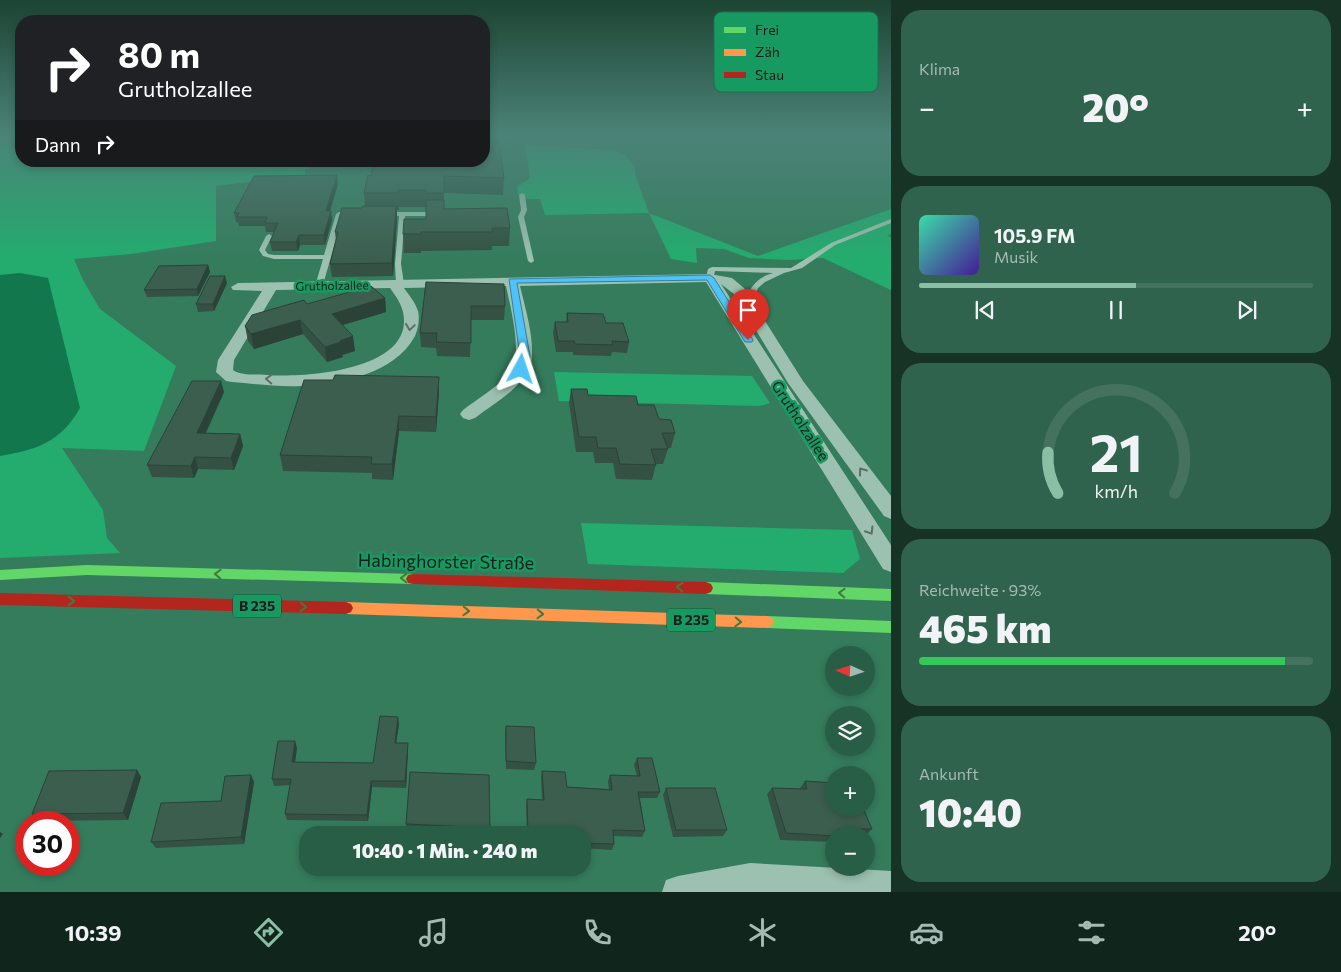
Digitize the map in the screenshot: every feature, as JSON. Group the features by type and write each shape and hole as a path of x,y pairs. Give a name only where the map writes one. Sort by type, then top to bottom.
{"main road":[{"name":"Habinghorster Straße","path":"0,575 87,570 540,582 891,595"},
{"name":"B 235","path":"0,599 492,612 891,628"}],"street":[{"name":"Grutholzallee","path":"711,273 891,563"},
{"name":"Grutholzallee","path":"238,287 512,281 711,273 733,285 748,305 796,382 891,511"},
{"path":"469,414 521,369 525,356 512,281"},
{"path":"270,287 226,360 224,372 232,377 301,381 351,373 384,360 396,352 412,332 411,312 397,284"},
{"path":"678,892 750,879 891,887"}],"lane":[{"path":"522,195 524,210 521,217 531,261"},
{"path":"319,286 339,214 359,214"},
{"path":"376,214 450,214"},
{"path":"397,284 402,214"},
{"path":"748,305 752,289 761,280 798,269 819,252 835,243 891,221"},
{"path":"269,236 262,250 265,255 274,257 328,256"},
{"path":"711,273 787,271"}],"shaded area":[{"path":"0,176 300,176 216,186 216,241 131,254 74,259 83,280 100,309 176,366 144,451 62,448 103,510 107,538 120,553 0,558"},
{"path":"530,176 636,176 649,213 545,215 540,199 527,199 518,194 517,187 529,179"},
{"path":"891,209 891,234 887,236 891,237 891,290 823,258 790,260 749,258 724,249 696,248 697,263 671,259 649,213 758,256"},
{"path":"20,273 48,278 80,408 65,429 46,443 25,451 0,456 0,275"},
{"path":"554,372 752,376 770,403 760,406 559,401"},
{"path":"581,523 852,530 860,559 843,573 588,564"}],"building":[{"path":"254,176 337,176 326,211 331,211 324,235 299,235 296,242 270,242 278,223 265,223 267,217 237,217 239,213 234,213"},
{"path":"368,176 504,176 504,178 444,176 444,193 426,193 426,190 398,190 398,193 364,193"},
{"path":"426,200 444,200 444,209 507,208 510,228 492,228 493,232 421,232 421,234 403,234 404,219 426,219"},
{"path":"363,206 396,206 392,263 330,264 338,232 335,232 342,208 362,208"},
{"path":"208,265 197,289 144,290 159,266"},
{"path":"210,276 225,276 213,304 196,304"},
{"path":"426,282 504,284 505,306 471,306 471,343 436,342 437,333 420,333"},
{"path":"371,286 385,298 332,314 353,336 341,342 325,347 300,320 251,334 245,326 252,315 304,300 307,304"},
{"path":"567,313 603,314 606,323 623,323 629,342 612,341 613,345 575,344 574,341 558,341 555,322 568,322"},
{"path":"335,375 439,377 436,417 399,416 392,464 371,464 372,457 280,455 304,380 333,380"},
{"path":"192,381 221,381 197,433 240,434 231,458 195,457 191,466 147,465"},
{"path":"571,389 587,389 588,395 636,396 638,405 654,405 659,419 671,420 675,433 662,433 668,449 651,449 656,465 620,464 616,448 598,448 596,437 579,437"},
{"path":"380,716 398,717 395,743 408,743 405,781 371,781 367,815 285,814 291,779 272,779 278,741 295,741 292,762 373,763"},
{"path":"506,726 534,727 536,763 506,761"},
{"path":"637,758 652,758 660,792 638,792 645,831 613,830 614,844 591,843 591,826 528,826 527,799 544,800 542,771 565,772 567,787 612,790 610,775 640,776"},
{"path":"137,770 123,813 33,811 49,771"},
{"path":"410,772 489,775 490,826 406,824"},
{"path":"251,775 241,837 151,842 161,803 221,801 225,776"},
{"path":"805,781 825,782 825,816 866,816 871,826 825,826 825,835 786,833 772,788 807,789"},
{"path":"666,788 715,788 727,830 676,830"}],"traffic: fast":[{"path":"0,575 87,570 413,579"},
{"path":"706,588 891,595"},
{"path":"767,622 891,627"}],"traffic: slow":[{"path":"346,608 767,622"}],"traffic: jam":[{"path":"413,579 706,588"},
{"path":"0,599 346,608"}],"route":[{"path":"521,369 525,356 512,281 710,278 748,340"}]}
